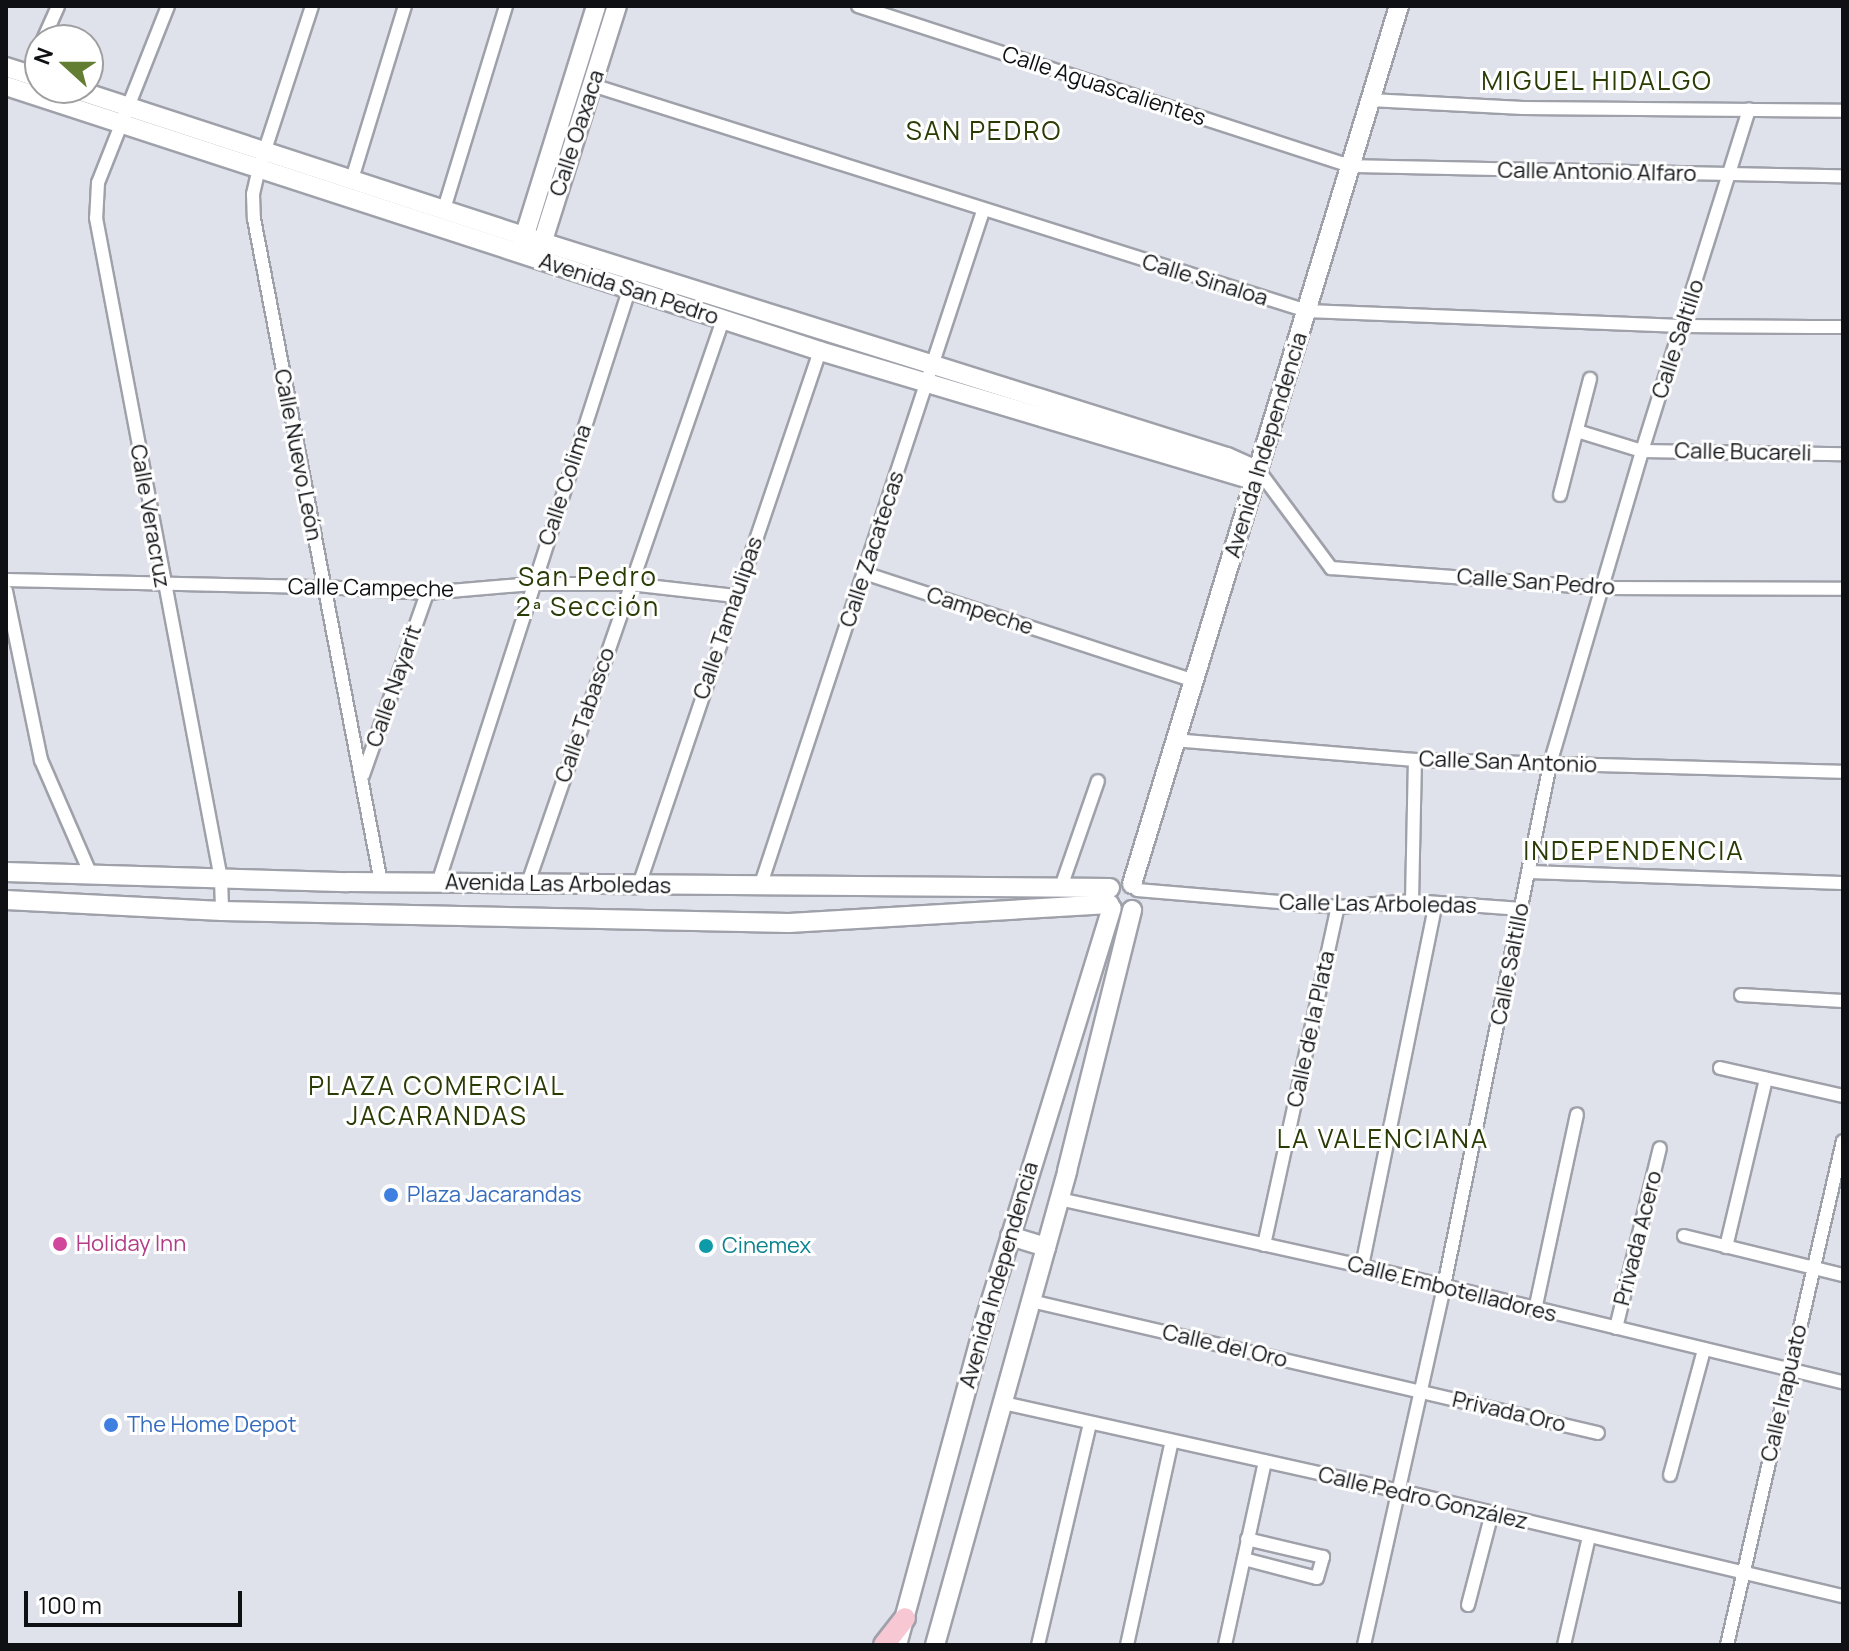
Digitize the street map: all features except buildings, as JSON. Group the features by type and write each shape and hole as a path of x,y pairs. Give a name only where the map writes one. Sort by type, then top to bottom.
{"main road":[{"path":"884,1645 905,1618"}],"street":[{"name":"Calle Veracruz","path":"168,6 98,183 96,218 162,582 221,879 222,911"},
{"name":"Calle Nuevo León","path":"312,6 262,159 253,194 254,219 381,882"},
{"path":"352,179 405,6"},
{"path":"444,209 506,6"},
{"name":"Calle Oaxaca","path":"531,248 596,6"},
{"name":"Calle Oaxaca","path":"531,248 592,85 617,6"},
{"name":"Calle Aguascalientes","path":"858,6 1350,166"},
{"name":"Avenida Independencia","path":"1135,887 1173,740 1262,479 1394,7"},
{"name":"Calle Sinaloa","path":"592,85 1307,311 1682,326 1843,327"},
{"name":"Avenida San Pedro","path":"6,86 123,115 531,248 635,271 933,363 1227,457 1262,479"},
{"path":"1370,100 1523,108 1843,111"},
{"name":"Avenida San Pedro","path":"102,104 123,115"},
{"name":"Calle Saltillo","path":"1364,1645 1444,1286 1550,764 1642,451 1749,109"},
{"name":"Avenida San Pedro","path":"262,159 352,179 444,209 629,290 926,385 1262,479"},
{"name":"Calle Antonio Alfaro","path":"1350,166 1843,176"},
{"name":"Calle Zacatecas","path":"760,887 983,211"},
{"name":"Calle Colima","path":"438,883 635,271"},
{"name":"Calle Tabasco","path":"528,883 723,320"},
{"name":"Calle Tamaulipas","path":"639,885 820,351"},
{"path":"1560,495 1590,379"},
{"name":"Calle Bucareli","path":"1577,431 1642,451 1843,454"},
{"name":"Calle San Pedro","path":"1262,479 1331,568 1602,588 1843,589"},
{"name":"Campeche","path":"864,573 1192,680"},
{"name":"Calle Campeche","path":"6,580 162,582 427,593 533,584 630,584 735,596"},
{"path":"6,591 41,760 91,875"},
{"name":"Calle Nayarit","path":"362,778 427,593"},
{"name":"Calle San Antonio","path":"1173,740 1415,760 1843,772"},
{"path":"1412,901 1415,760"},
{"path":"1061,887 1098,781"},
{"name":"Avenida Las Arboledas","path":"6,872 438,883 1061,887 1110,900"},
{"path":"1528,872 1843,883"},
{"path":"117,876 118,905"},
{"path":"1120,881 1135,887 1137,904 1132,910 1125,912 1110,900 1120,881"},
{"path":"710,921 712,886"},
{"name":"Calle Las Arboledas","path":"1135,887 1338,907 1412,901 1522,909"},
{"name":"Avenida Las Arboledas","path":"6,900 222,911 789,923 1110,900"},
{"name":"Avenida Independencia","path":"897,1645 1010,1236 1110,900"},
{"path":"1362,1266 1436,903"},
{"name":"Calle de la Plata","path":"1264,1245 1338,907"},
{"name":"Avenida Independencia","path":"935,1645 1059,1199 1132,910"},
{"path":"1741,995 1843,1001"},
{"path":"1069,1038 1098,1045"},
{"path":"1720,1068 1843,1096"},
{"path":"1726,1247 1766,1079"},
{"path":"1535,1310 1577,1114"},
{"name":"Calle Irapuato","path":"1727,1645 1843,1141"},
{"name":"Privada Acero","path":"1616,1328 1660,1148"},
{"name":"Calle Embotelladores","path":"1059,1199 1362,1266 1843,1382"},
{"path":"1010,1236 1046,1247"},
{"path":"1684,1236 1843,1275"},
{"name":"Calle del Oro","path":"1031,1301 1419,1391"},
{"path":"1670,1475 1704,1350"},
{"name":"Privada Oro","path":"1419,1391 1598,1433"},
{"name":"Calle Pedro González","path":"1003,1403 1397,1490 1843,1596"},
{"path":"1038,1645 1090,1423"},
{"path":"1127,1645 1172,1441"},
{"path":"1225,1645 1265,1461"},
{"path":"1468,1605 1492,1513"},
{"path":"1564,1645 1589,1537"},
{"path":"1244,1559 1317,1578 1323,1557 1247,1539"}],"place":[{"name":"Plaza Jacarandas","path":"391,1195"},
{"name":"Holiday Inn","path":"60,1244"},
{"name":"Cinemex","path":"706,1246"},
{"name":"The Home Depot","path":"111,1425"}],"district":[{"name":"MIGUEL HIDALGO","path":"1597,81"},
{"name":"SAN PEDRO","path":"984,131"},
{"name":"San Pedro 2ª Sección","path":"588,592"},
{"name":"INDEPENDENCIA","path":"1634,851"},
{"name":"PLAZA COMERCIAL JACARANDAS","path":"437,1101"},
{"name":"LA VALENCIANA","path":"1383,1139"}]}
